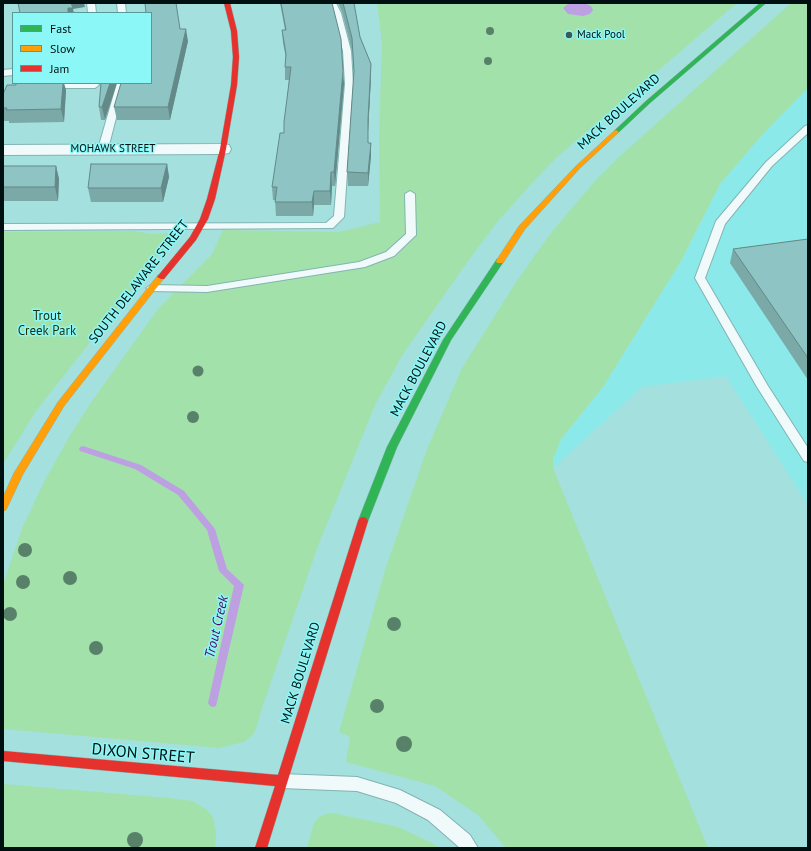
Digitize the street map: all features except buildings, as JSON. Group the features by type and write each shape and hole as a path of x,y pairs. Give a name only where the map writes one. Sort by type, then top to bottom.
{"main road":[{"name":"SOUTH DELAWARE STREET","path":"3,507 19,473 60,404 151,288 172,265 193,238 200,226 211,199 223,149 234,85 236,57 234,31 227,3"},
{"name":"MACK BOULEVARD","path":"261,848 356,540 392,447 447,340 522,228 578,167 648,102 763,3"},
{"name":"DIXON STREET","path":"3,756 281,781"}],"street":[{"name":"MOHAWK STREET","path":"3,150 223,149"}],"lane":[{"path":"3,227 163,228 200,226 329,226 339,218 349,84 347,51 337,13 332,3"},
{"path":"104,149 121,84"},
{"path":"41,86 95,85"},
{"path":"808,128 769,164 720,223 700,278 763,387 808,458"},
{"path":"151,288 207,289 361,265 390,254 411,236 410,194"},
{"path":"281,781 357,784 400,797 434,815 464,840 470,848"}],"shaded area":[{"path":"569,3 584,3 591,6 593,10 590,14 583,16 568,14 563,8"},
{"path":"808,88 808,505 726,376 642,387 553,468 553,459 561,439 603,387 681,261 720,184 762,135"}],"green space":[{"path":"377,3 737,3 556,158 534,181 498,221 403,354 375,405 318,546 253,735 244,742 219,748 3,729 3,584 23,526 45,480 69,437 92,401 158,309 212,254 223,230 339,232 380,222 379,136 382,44"},
{"path":"791,3 808,3 808,88 762,135 720,184 681,261 603,387 561,439 553,459 553,468 708,848 506,848 478,815 435,786 346,762 350,737 339,732 385,570 427,449 462,368 516,282 550,234 595,181 619,157"},
{"name":"Trout Creek Park","path":"134,231 150,234 173,233 173,237 36,411 3,464 3,232"},
{"path":"3,784 192,801 206,809 213,817 216,834 215,848 3,848"},
{"path":"333,813 398,827 436,845 439,848 307,848 314,823 319,817"}],"waterway":[{"name":"Trout Creek","path":"83,449 138,467 181,493 211,529 223,571 239,585 213,703"}],"traffic: fast":[{"path":"616,132 648,102 763,3"},
{"path":"363,521 392,447 447,340 500,261"}],"traffic: slow":[{"path":"500,261 522,228 578,167 616,132"},
{"path":"3,507 19,473 61,404 161,277"}],"traffic: jam":[{"path":"161,277 193,238 204,219 211,199 223,149 234,85 236,57 234,31 227,3"},
{"path":"261,848 363,521"},
{"path":"3,756 281,781"}],"place":[{"name":"Mack Pool","path":"569,35"}]}
